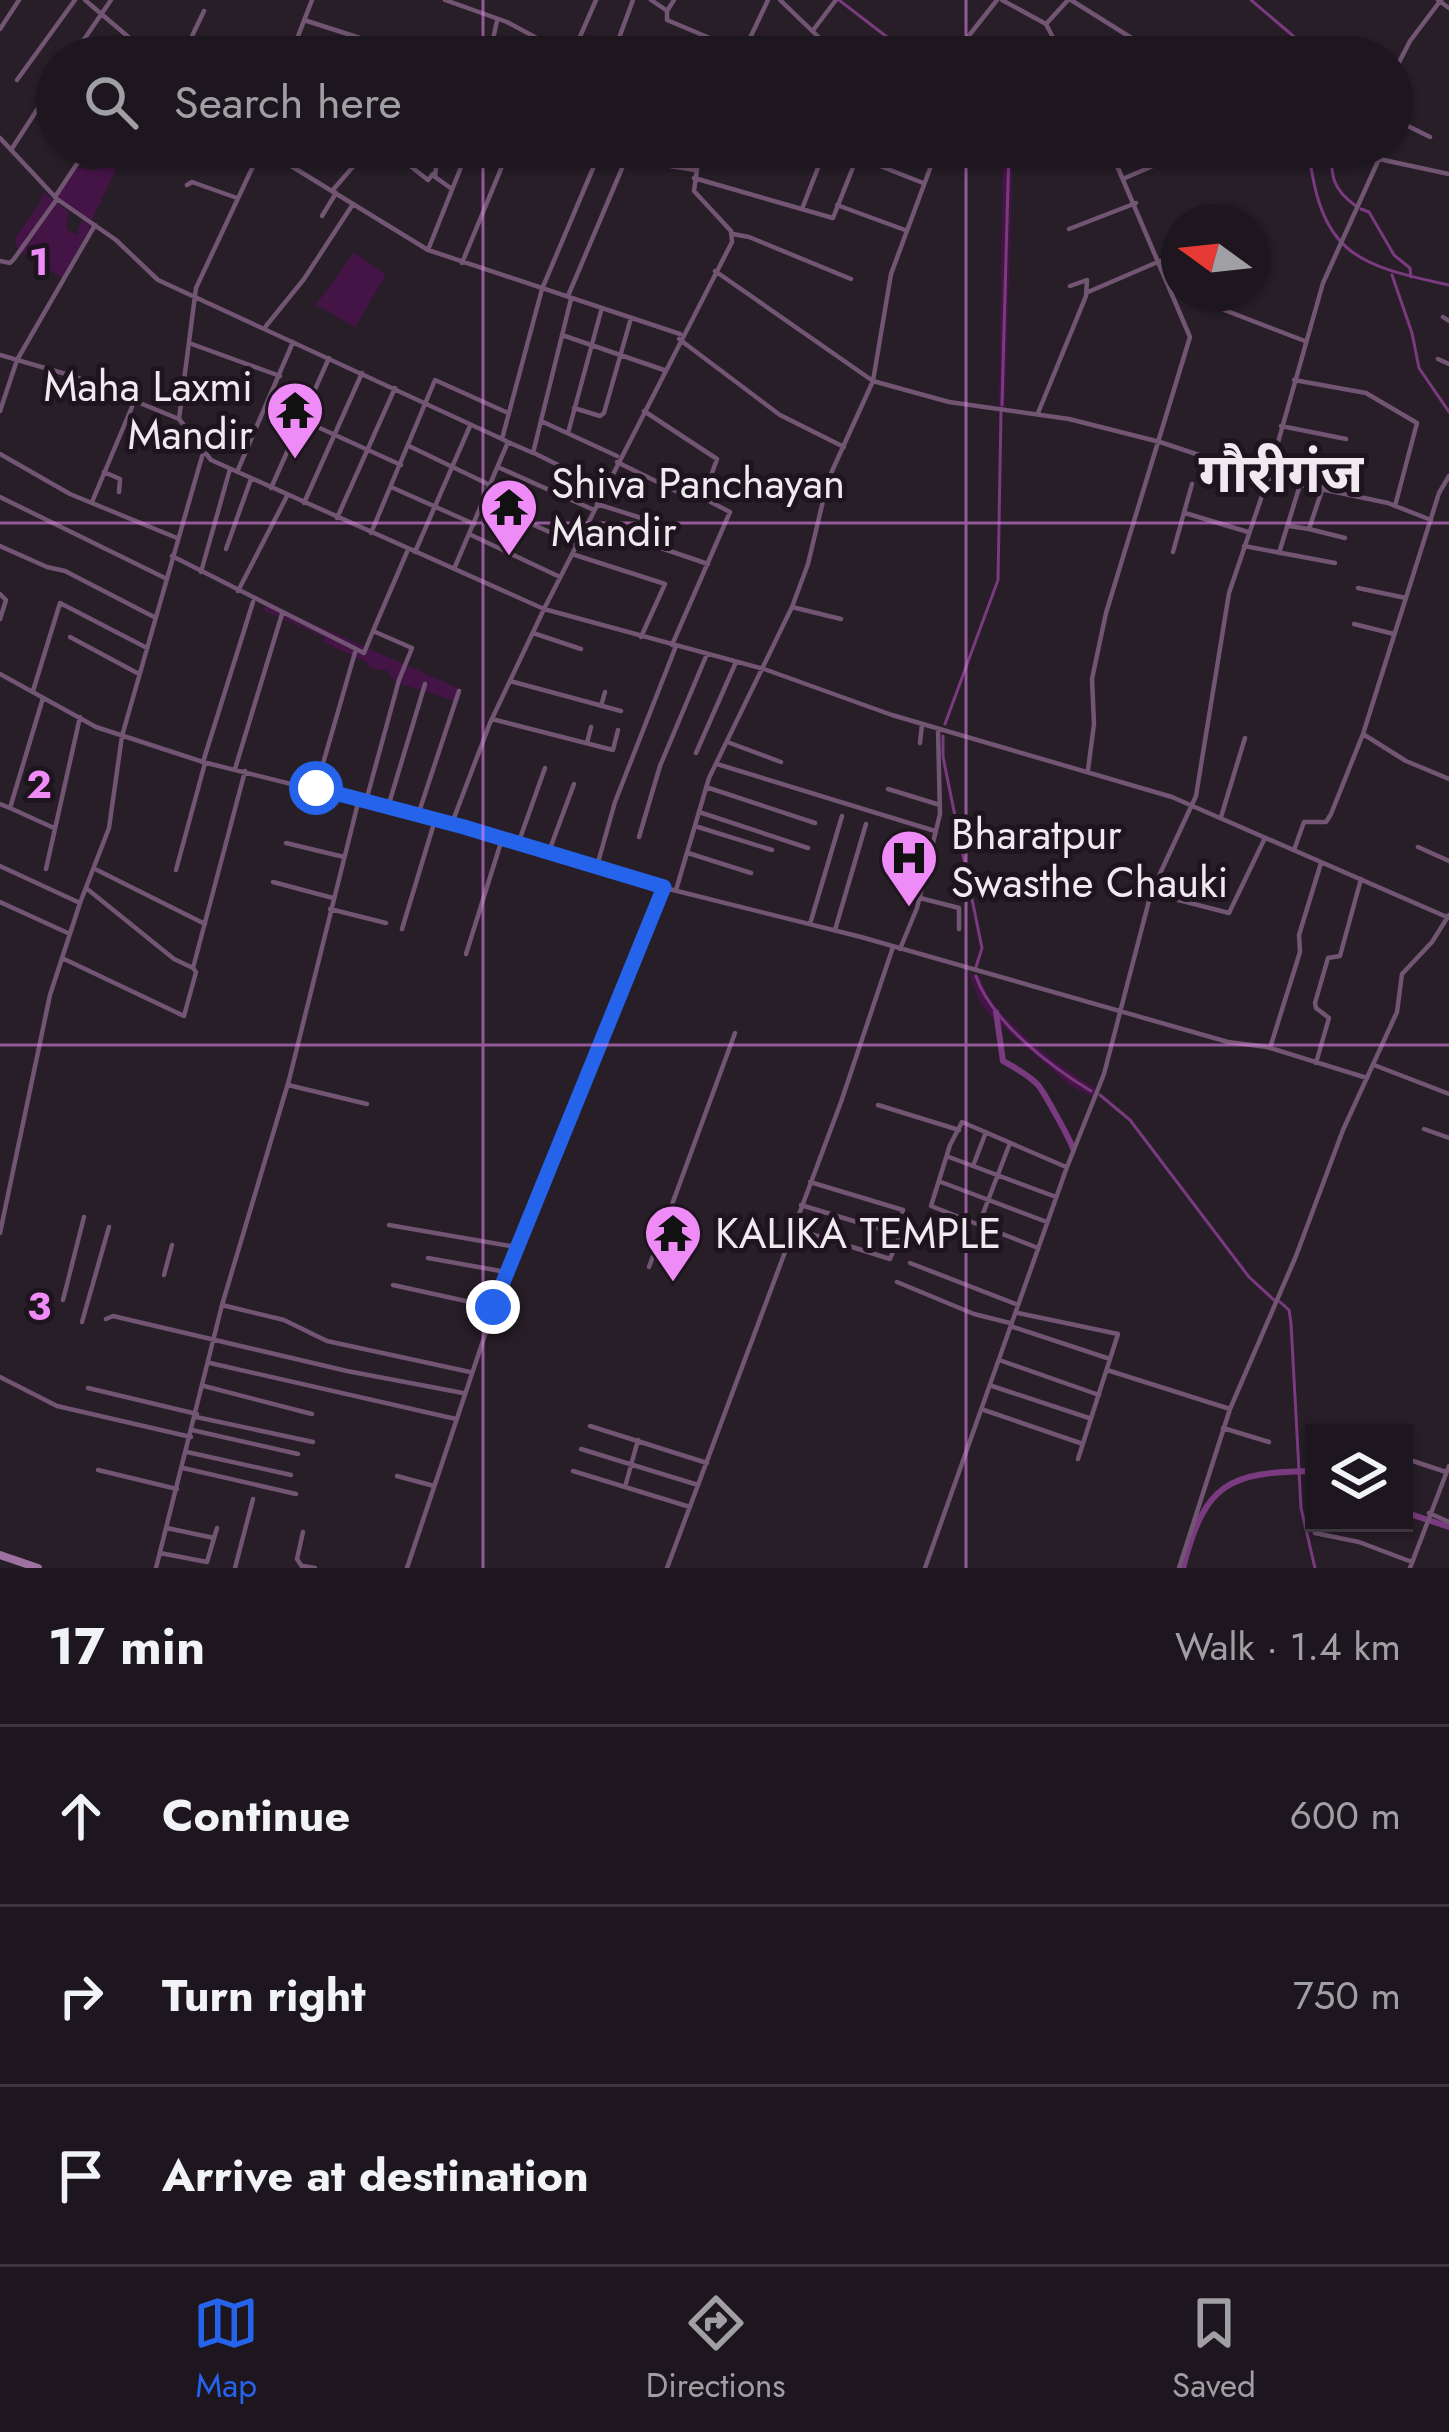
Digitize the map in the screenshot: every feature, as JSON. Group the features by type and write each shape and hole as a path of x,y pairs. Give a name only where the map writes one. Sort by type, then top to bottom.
{"main road":[{"path":"0,1555 38,1568"}],"street":[{"path":"0,29 19,0"},
{"path":"49,36 75,0"},
{"path":"85,0 128,36"},
{"path":"86,36 111,0"},
{"path":"299,36 312,0"},
{"path":"445,0 531,36"},
{"path":"581,36 596,0"},
{"path":"620,36 634,0"},
{"path":"651,0 667,10"},
{"path":"674,0 667,10 668,20 703,36"},
{"path":"751,36 768,0"},
{"path":"780,0 819,36"},
{"path":"812,31 836,0"},
{"path":"969,36 999,0 1046,24 1052,36"},
{"path":"1046,24 1069,0 1128,36"},
{"path":"1413,37 1440,0 1449,8"},
{"path":"192,36 204,11"},
{"path":"304,20 353,36"},
{"path":"494,36 497,20"},
{"path":"17,80 36,54"},
{"path":"0,152 36,106"},
{"path":"1413,128 1430,137"},
{"path":"5,144 56,198 95,224 144,270 194,299 605,488"},
{"path":"1413,166 1449,174"},
{"path":"0,261 14,259 75,168"},
{"path":"179,418 194,299 252,168"},
{"path":"295,168 428,250 680,337 780,415 844,447"},
{"path":"322,216 353,168"},
{"path":"413,168 428,180 435,168"},
{"path":"428,250 460,168"},
{"path":"462,263 501,168"},
{"path":"454,569 498,467 542,290 593,168"},
{"path":"533,453 569,298 623,168"},
{"path":"668,168 833,218 852,168"},
{"path":"695,168 696,195 732,234 851,279"},
{"path":"802,209 818,168"},
{"path":"885,168 923,183"},
{"path":"676,890 706,787 792,607 808,564 828,480 873,381 890,274 929,168"},
{"path":"1088,772 1097,655 1190,337 1120,168"},
{"path":"1125,178 1148,168"},
{"path":"925,1568 1104,1074 1151,893 1193,804 1224,615 1327,270 1375,168"},
{"path":"433,174 452,189"},
{"path":"187,185 192,182 238,199"},
{"path":"1069,229 1136,203"},
{"path":"264,328 304,279 353,204"},
{"path":"836,204 904,230"},
{"path":"0,411 17,361 95,224"},
{"path":"451,824 544,609 732,234"},
{"path":"1087,292 1160,261"},
{"path":"715,271 873,381 949,402 1037,413 1160,442 1268,478 1323,487 1431,520"},
{"path":"1037,413 1087,292 1087,280 1070,286"},
{"path":"568,433 602,309"},
{"path":"1230,312 1305,341"},
{"path":"574,408 600,416 604,413 631,318"},
{"path":"562,335 664,370"},
{"path":"201,572 234,471 293,342"},
{"path":"189,343 280,376"},
{"path":"0,355 76,376 179,418 203,453 234,471 544,609 764,670 938,729 1193,804 1449,917 1405,968 1397,1012 1230,1409 1179,1568"},
{"path":"271,488 328,358"},
{"path":"1438,358 1449,364"},
{"path":"304,503 362,373"},
{"path":"371,533 435,380 509,413"},
{"path":"1294,380 1366,393 1415,420 1418,425 1395,506"},
{"path":"338,518 395,388"},
{"path":"92,502 135,401"},
{"path":"268,404 401,465"},
{"path":"597,868 615,802 674,645 730,515 703,498 717,459 643,411"},
{"path":"541,421 690,498"},
{"path":"172,556 364,653 471,424"},
{"path":"1281,426 1346,439"},
{"path":"410,446 490,485"},
{"path":"0,1233 26,1096 62,958 109,828 122,736 203,453"},
{"path":"0,454 70,494 177,538"},
{"path":"498,467 595,507 676,530"},
{"path":"104,472 120,479 119,492"},
{"path":"1294,850 1304,822 1329,818 1363,734 1449,476"},
{"path":"226,548 251,479"},
{"path":"1279,553 1300,483"},
{"path":"1173,552 1192,484"},
{"path":"391,487 474,524"},
{"path":"1309,529 1323,487"},
{"path":"238,591 287,496"},
{"path":"0,497 166,579"},
{"path":"483,502 576,544"},
{"path":"1185,513 1249,532"},
{"path":"1289,526 1345,538"},
{"path":"469,534 560,577"},
{"path":"0,546 47,568 65,571 156,618"},
{"path":"1244,546 1335,562"},
{"path":"658,547 708,564"},
{"path":"572,554 665,584 641,637"},
{"path":"1358,588 1406,598"},
{"path":"0,594 6,600 0,619"},
{"path":"176,870 254,599"},
{"path":"33,691 60,603 147,648"},
{"path":"792,607 841,619"},
{"path":"235,769 282,614"},
{"path":"1354,624 1394,634"},
{"path":"156,1568 344,857 412,648 373,631"},
{"path":"533,633 580,649"},
{"path":"70,637 140,675"},
{"path":"316,788 356,649"},
{"path":"639,837 659,766 706,654"},
{"path":"696,753 736,662"},
{"path":"0,674 122,736 204,763 418,815 664,887 835,930 1228,1042 1270,1048 1366,1078"},
{"path":"510,681 621,711"},
{"path":"388,807 425,685"},
{"path":"418,815 459,691"},
{"path":"601,706 605,692"},
{"path":"10,808 44,696"},
{"path":"46,869 80,717"},
{"path":"493,718 613,750 618,730"},
{"path":"920,743 922,724"},
{"path":"587,743 591,727"},
{"path":"667,1568 897,948 920,898 940,805 938,729"},
{"path":"1363,734 1406,761 1449,779"},
{"path":"1221,817 1245,738"},
{"path":"729,742 781,762"},
{"path":"717,764 935,831"},
{"path":"518,844 545,768"},
{"path":"62,958 184,1016 245,771"},
{"path":"548,854 574,784"},
{"path":"706,787 815,823"},
{"path":"888,789 940,805"},
{"path":"0,804 56,829"},
{"path":"699,812 808,848"},
{"path":"810,924 842,816"},
{"path":"402,929 435,820"},
{"path":"835,930 866,824"},
{"path":"696,826 772,850"},
{"path":"1151,893 1229,913 1265,837"},
{"path":"466,954 502,839"},
{"path":"286,843 344,857"},
{"path":"1418,847 1449,861"},
{"path":"688,853 752,873"},
{"path":"1270,1048 1321,862"},
{"path":"0,866 80,903"},
{"path":"95,869 205,924"},
{"path":"1316,1064 1329,1018 1316,1003 1328,958 1340,956 1361,879"},
{"path":"273,882 333,898"},
{"path":"86,887 174,959 194,968"},
{"path":"407,1568 515,1247 641,953 664,887"},
{"path":"920,898 959,908 959,928"},
{"path":"0,902 70,934"},
{"path":"330,909 386,923"},
{"path":"649,1267 735,1034"},
{"path":"1374,1065 1449,1094"},
{"path":"287,1085 367,1104"},
{"path":"878,1105 959,1130"},
{"path":"1039,1248 931,1206 962,1122 1067,1167"},
{"path":"1424,1129 1449,1138"},
{"path":"973,1166 986,1132"},
{"path":"979,1225 1010,1143"},
{"path":"949,1157 1056,1197"},
{"path":"940,1181 1048,1222"},
{"path":"810,1182 903,1210 895,1233"},
{"path":"792,1228 890,1259 899,1237 801,1204"},
{"path":"63,1300 84,1217"},
{"path":"389,1225 515,1247"},
{"path":"82,1322 109,1227"},
{"path":"164,1275 172,1245"},
{"path":"428,1258 506,1272"},
{"path":"910,1263 1017,1309 1118,1334 1078,1459"},
{"path":"897,1282 974,1314 1110,1359"},
{"path":"393,1285 493,1307"},
{"path":"223,1305 284,1320 326,1341 471,1372"},
{"path":"106,1318 464,1393"},
{"path":"1000,1360 1099,1395"},
{"path":"210,1363 456,1419"},
{"path":"1106,1370 1230,1409"},
{"path":"0,1377 57,1406 298,1454"},
{"path":"204,1386 312,1414"},
{"path":"992,1386 1090,1419"},
{"path":"88,1388 313,1442"},
{"path":"984,1410 1082,1444"},
{"path":"590,1426 707,1463"},
{"path":"1223,1428 1269,1442"},
{"path":"625,1487 638,1440"},
{"path":"581,1449 698,1485"},
{"path":"187,1452 291,1475"},
{"path":"1315,1533 1359,1542 1411,1565 1448,1469 1413,1460"},
{"path":"182,1468 296,1494"},
{"path":"98,1470 177,1489"},
{"path":"573,1471 690,1507"},
{"path":"397,1477 434,1486"},
{"path":"1441,1486 1449,1488"},
{"path":"235,1568 253,1499"},
{"path":"1429,1514 1449,1522"},
{"path":"167,1528 214,1538"},
{"path":"160,1553 207,1562 217,1528"},
{"path":"303,1532 298,1559 303,1567 315,1568"}],"shaded area":[{"path":"72,168 116,169 92,220 53,195"},
{"path":"1003,168 1012,168 1005,408 999,408"},
{"path":"43,192 69,212 66,229 76,235 83,220 91,225 62,278 17,249 15,238"},
{"path":"354,252 386,275 355,327 316,305"},
{"path":"271,605 462,690 458,702 395,682 388,671 371,668 323,642 324,637 261,609"},
{"path":"969,973 981,977 986,992 1011,1024 1096,1089 1093,1097 1069,1085 991,1016 980,1003"}],"waterway":[{"path":"839,0 886,36"},
{"path":"1251,0 1293,36"},
{"path":"1002,405 1008,168"},
{"path":"1312,168 1322,210 1347,248 1387,269 1449,285"},
{"path":"1332,168 1342,194 1356,206"},
{"path":"1361,209 1369,212 1394,255 1410,268 1411,277"},
{"path":"1392,275 1419,368 1449,412"},
{"path":"945,724 998,580 1001,412"},
{"path":"943,736 943,757 982,948 976,967"},
{"path":"976,976 1008,1026 1091,1091"},
{"path":"996,1012 1003,1061 1038,1085 1073,1149"},
{"path":"1100,1095 1130,1120 1249,1277 1274,1300"},
{"path":"1280,1302 1289,1310 1291,1323 1301,1508 1315,1568"},
{"path":"1183,1568 1201,1517 1225,1488 1261,1474 1305,1471"},
{"path":"1413,1515 1449,1527"}],"place":[{"name":"Maha Laxmi Mandir","path":"295,461"},
{"name":"Shiva Panchayan Mandir","path":"509,558"},
{"name":"Bharatpur Swasthe Chauki","path":"909,909"},
{"name":"KALIKA TEMPLE","path":"673,1284"}],"district":[{"name":"गौरीगंज","path":"1281,473"}],"route":[{"path":"316,788 664,887 493,1307"}]}
